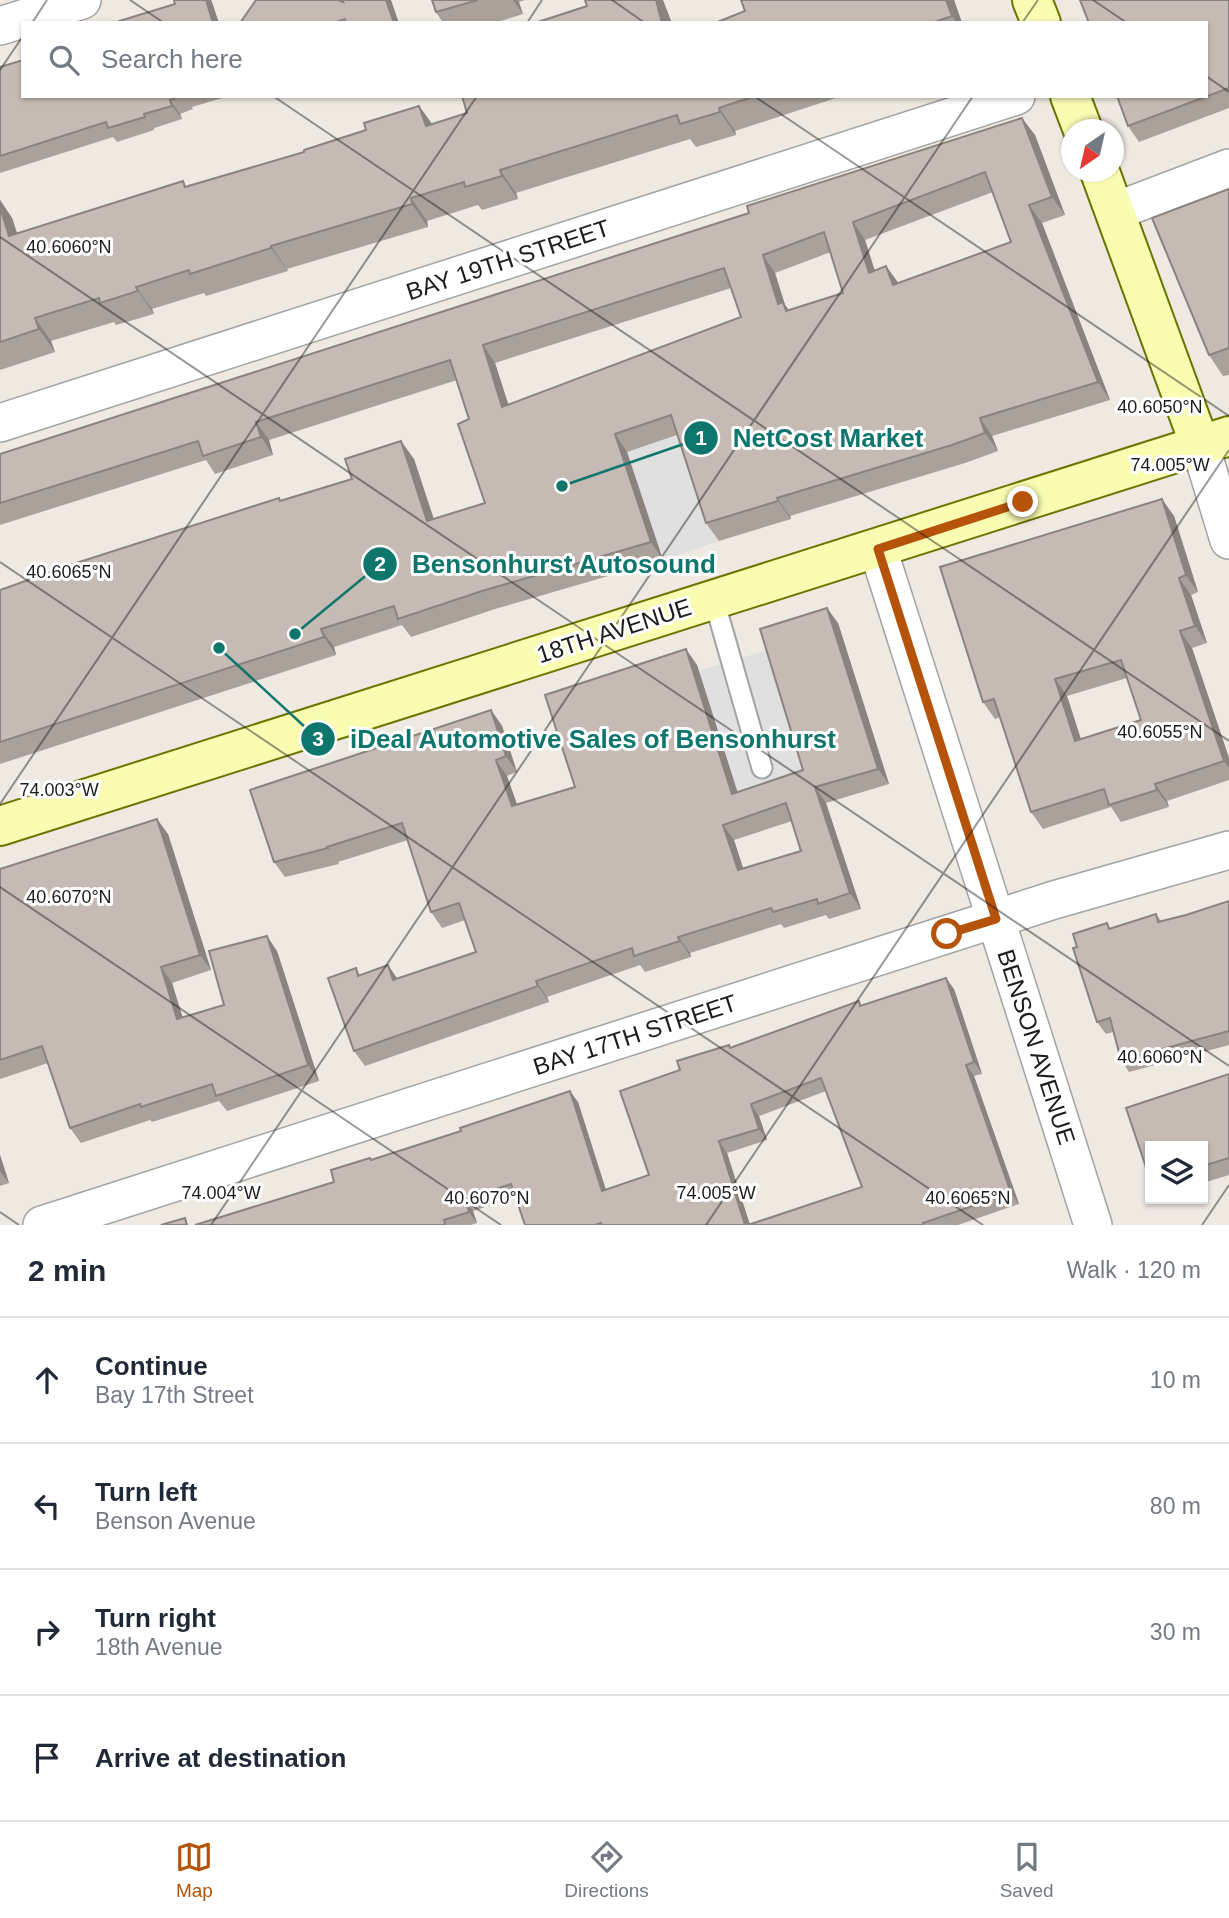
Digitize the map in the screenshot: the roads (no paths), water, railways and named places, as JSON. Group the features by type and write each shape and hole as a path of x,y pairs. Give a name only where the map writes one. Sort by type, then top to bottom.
{"street":[{"path":"0,26 82,0"},
{"path":"1032,0 1040,21"},
{"name":"BAY 19TH STREET","path":"0,423 1010,98"},
{"path":"1071,98 1079,119"},
{"path":"1116,211 1229,168"},
{"path":"1104,182 1214,441 1229,540"},
{"name":"18TH AVENUE","path":"0,826 1214,441"},
{"name":"BENSON AVENUE","path":"878,549 1093,1225"},
{"name":"BAY 17TH STREET","path":"42,1225 996,919 1229,850"}],"lane":[{"path":"714,600 762,768"}],"place":[{"name":"NetCost Market","path":"562,486"},
{"name":"Bensonhurst Autosound","path":"295,634"},
{"name":"iDeal Automotive Sales of Bensonhurst","path":"219,648"}]}
